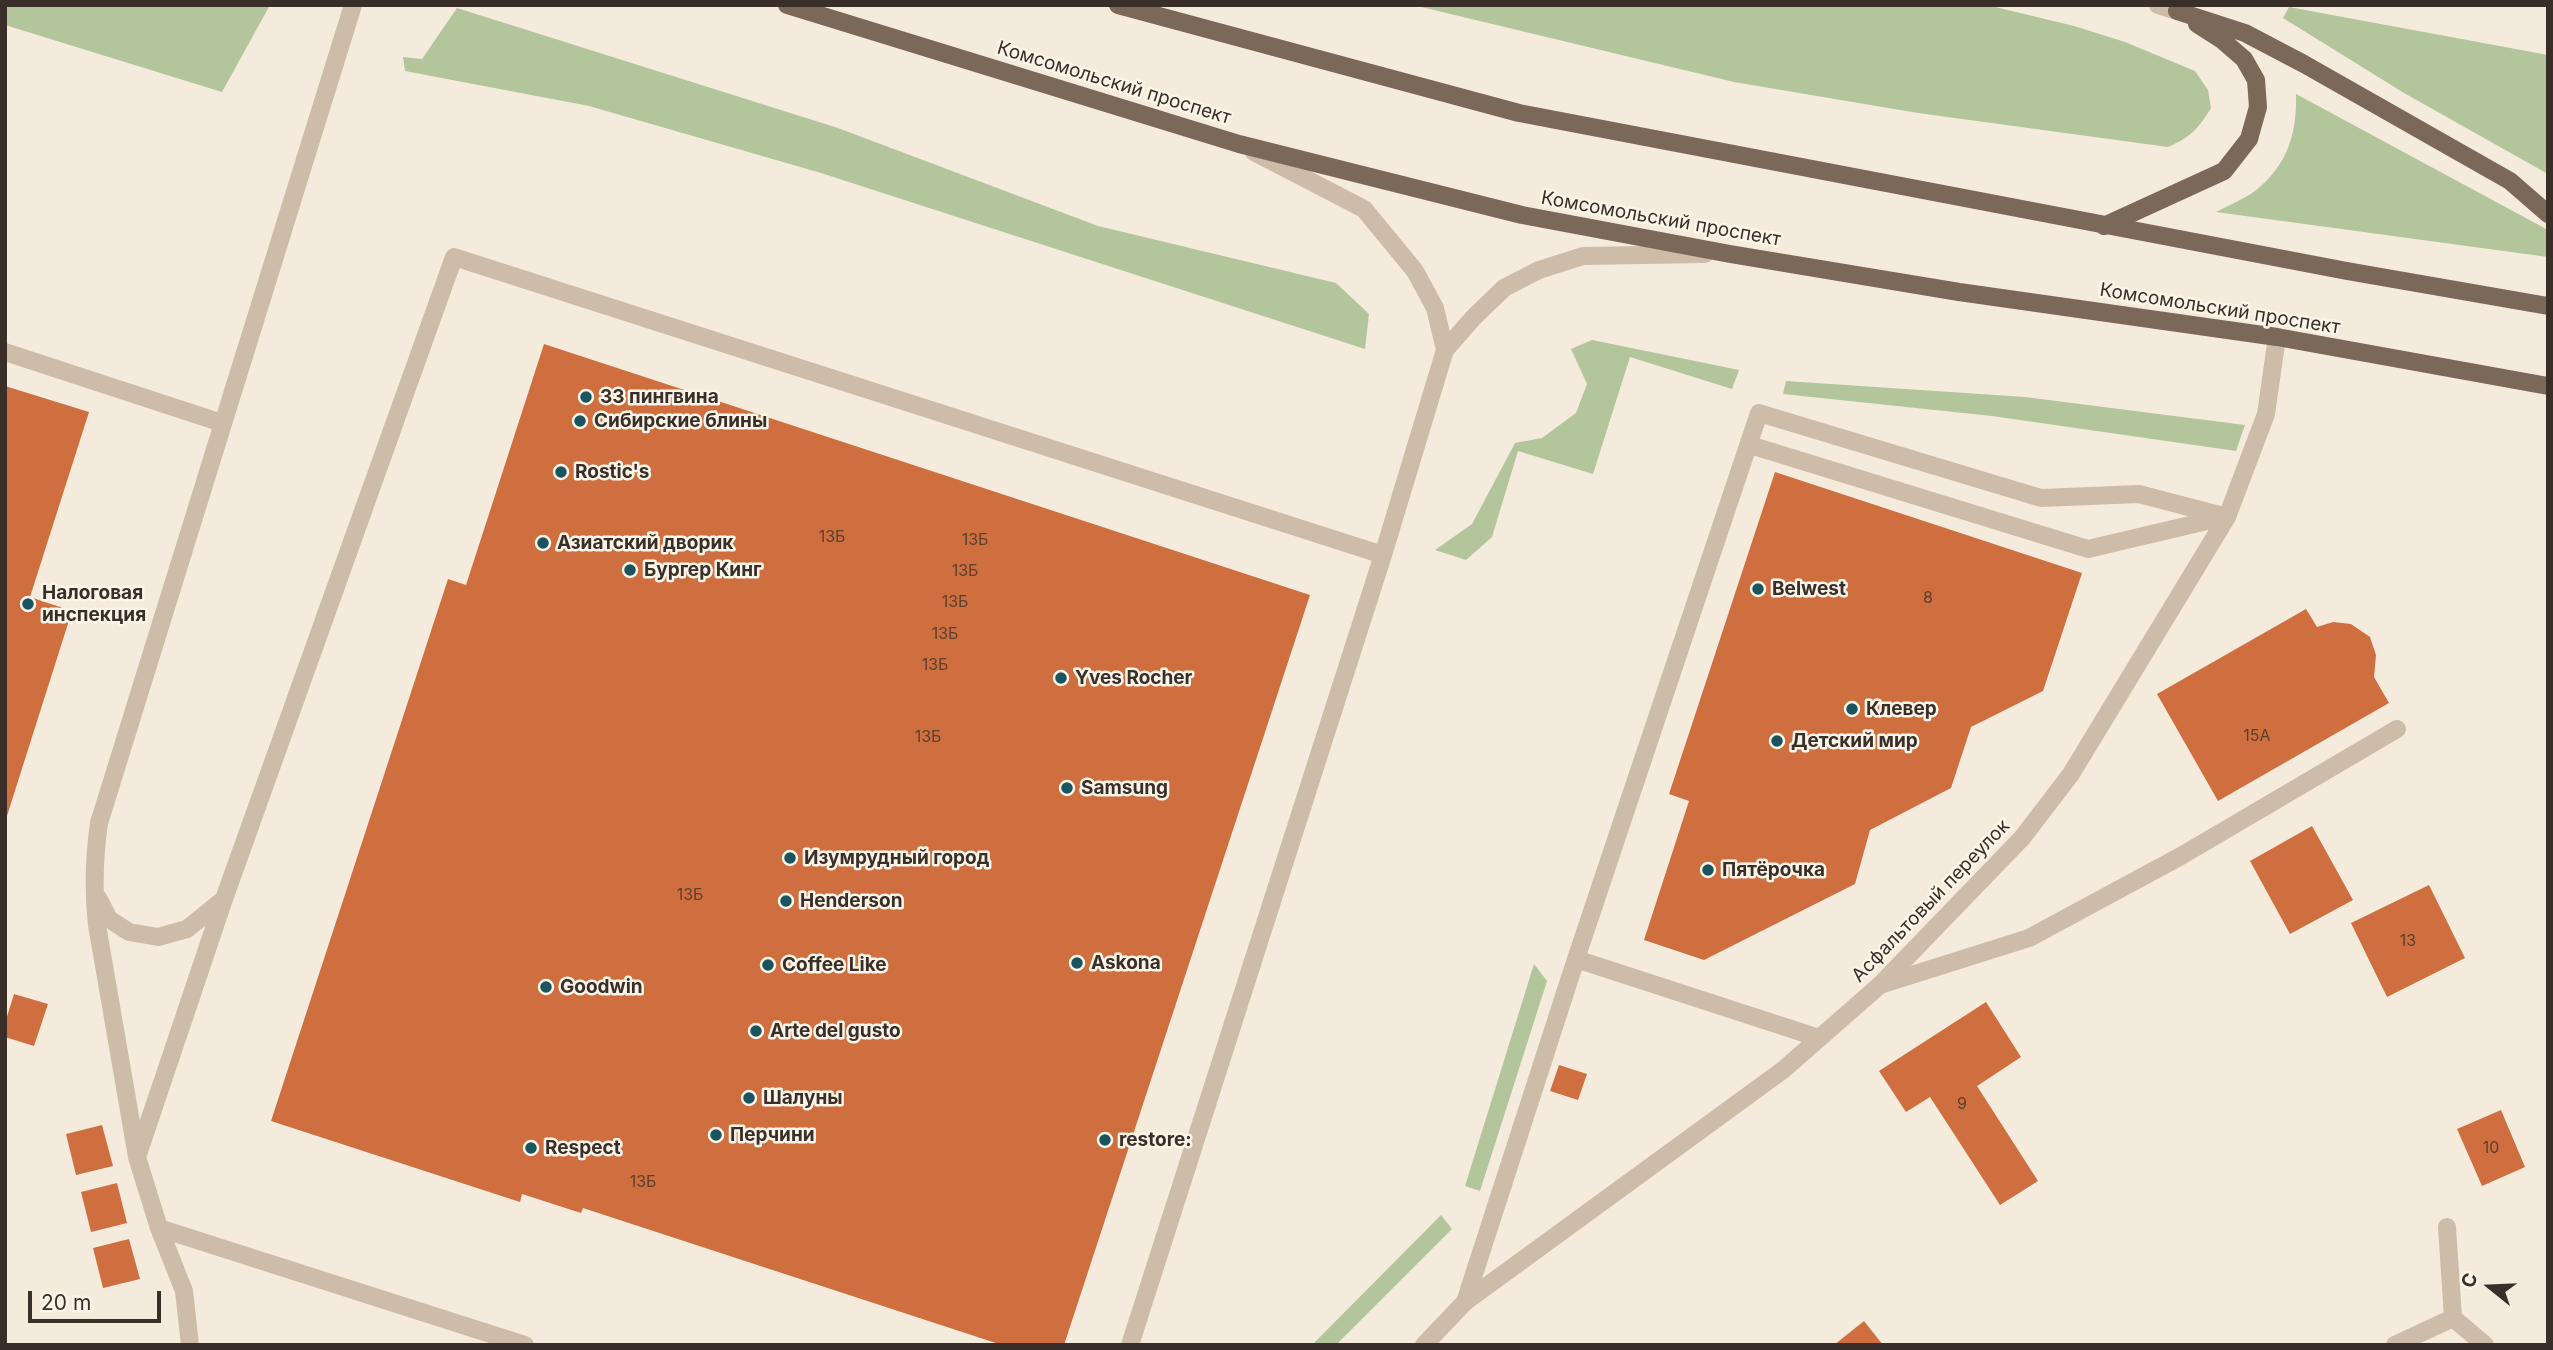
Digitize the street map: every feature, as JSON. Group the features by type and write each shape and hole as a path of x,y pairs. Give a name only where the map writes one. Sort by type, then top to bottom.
{"main road":[{"name":"Комсомольский проспект","path":"787,5 1239,144 1522,215 1730,254 1959,292 2277,337 2548,386"},
{"path":"1118,5 1519,113 2104,226 2548,306"},
{"path":"2104,226 2224,171 2249,139 2258,107 2256,80 2244,59 2222,40 2177,11"},
{"path":"2177,11 2245,33 2304,64 2510,181 2548,214"}],"street":[{"path":"190,1345 184,1291 159,1228 137,1157 93,889 94,856 99,823 353,5"},
{"path":"2158,5 2177,11"},
{"path":"1239,144 1364,209 1415,271 1434,309 1445,350"},
{"path":"1129,1345 1383,555 1445,350 1504,288 1539,270 1583,256 1730,254"},
{"path":"137,1157 223,898 454,257 1383,555"},
{"name":"Асфальтовый переулок","path":"1423,1345 1465,1302 1783,1070 1880,985 2022,838 2071,774 2227,517 2266,414 2277,337"},
{"path":"5,352 222,423"},
{"path":"1465,1302 1576,959 1759,413 2041,498 2140,495 2227,517"},
{"path":"1750,445 2088,549 2227,517"},
{"path":"1880,985 2029,938 2181,856 2397,729"},
{"path":"93,889 109,919 129,932 158,937 187,929 223,898"},
{"path":"1576,959 1819,1038"},
{"path":"2447,1227 2453,1318 2485,1345"},
{"path":"159,1228 525,1345"},
{"path":"2395,1345 2453,1318"}],"green space":[{"path":"5,5 270,5 222,92 5,25"},
{"path":"1413,5 1987,5 2074,26 2125,42 2195,71 2208,90 2211,108 2193,132 2168,147 1918,113 1734,82"},
{"path":"2289,7 2548,55 2548,174 2404,93 2283,18"},
{"path":"457,8 838,128 1098,226 1336,283 1369,314 1365,349 821,173 589,106 405,71 403,57 422,59"},
{"path":"2296,94 2548,230 2548,257 2216,212 2255,191 2283,159 2295,122"},
{"path":"1592,340 1739,370 1732,389 1630,357 1593,474 1518,451 1492,537 1466,560 1435,550 1472,524 1515,443 1542,438 1576,413 1587,384 1571,349"},
{"path":"1786,381 2025,397 2245,425 2236,451 1992,416 1783,394"},
{"path":"1534,964 1547,981 1480,1191 1465,1186"},
{"path":"1441,1215 1452,1229 1336,1345 1312,1345"}],"building":[{"name":"Изумрудный город","path":"544,344 1310,595 1064,1345 1002,1345 583,1208 581,1213 522,1194 520,1202 271,1121 448,579 466,585"},
{"name":"Налоговая инспекция","path":"5,386 89,412 30,597 72,611 6,819"},
{"name":"Клевер","path":"1775,472 2082,573 2043,691 1971,727 1951,788 1870,830 1855,884 1704,960 1644,940 1689,801 1669,794"},
{"path":"2306,609 2317,627 2333,622 2351,624 2370,637 2376,655 2374,677 2389,703 2218,801 2157,694"},
{"path":"2312,826 2353,900 2290,934 2250,861"},
{"path":"2429,885 2465,958 2387,997 2351,923"},
{"path":"14,994 48,1004 34,1046 5,1037 5,1023"},
{"path":"1986,1002 2021,1057 1977,1086 2038,1181 2000,1205 1930,1097 1906,1112 1879,1071"},
{"path":"1559,1065 1587,1074 1578,1100 1550,1091"},
{"path":"2501,1110 2525,1167 2482,1186 2457,1129"},
{"path":"102,1125 113,1166 76,1175 66,1134"},
{"path":"117,1183 127,1223 91,1232 81,1192"},
{"path":"129,1239 140,1279 103,1288 93,1248"},
{"path":"1864,1321 1883,1345 1834,1345"}],"place":[{"name":"33 пингвина","path":"586,397"},
{"name":"Сибирские блины","path":"580,421"},
{"name":"Rostic's","path":"561,472"},
{"name":"Азиатский дворик","path":"543,543"},
{"name":"Бургер Кинг","path":"630,570"},
{"name":"Belwest","path":"1758,589"},
{"name":"Налоговая инспекция","path":"28,604"},
{"name":"Yves Rocher","path":"1061,678"},
{"name":"Клевер","path":"1852,709"},
{"name":"Детский мир","path":"1777,741"},
{"name":"Samsung","path":"1067,788"},
{"name":"Изумрудный город","path":"790,858"},
{"name":"Пятёрочка","path":"1708,870"},
{"name":"Henderson","path":"786,901"},
{"name":"Askona","path":"1077,963"},
{"name":"Coffee Like","path":"768,965"},
{"name":"Goodwin","path":"546,987"},
{"name":"Arte del gusto","path":"756,1031"},
{"name":"Шалуны","path":"749,1098"},
{"name":"Перчини","path":"716,1135"},
{"name":"restore:","path":"1105,1140"},
{"name":"Respect","path":"531,1148"}]}
